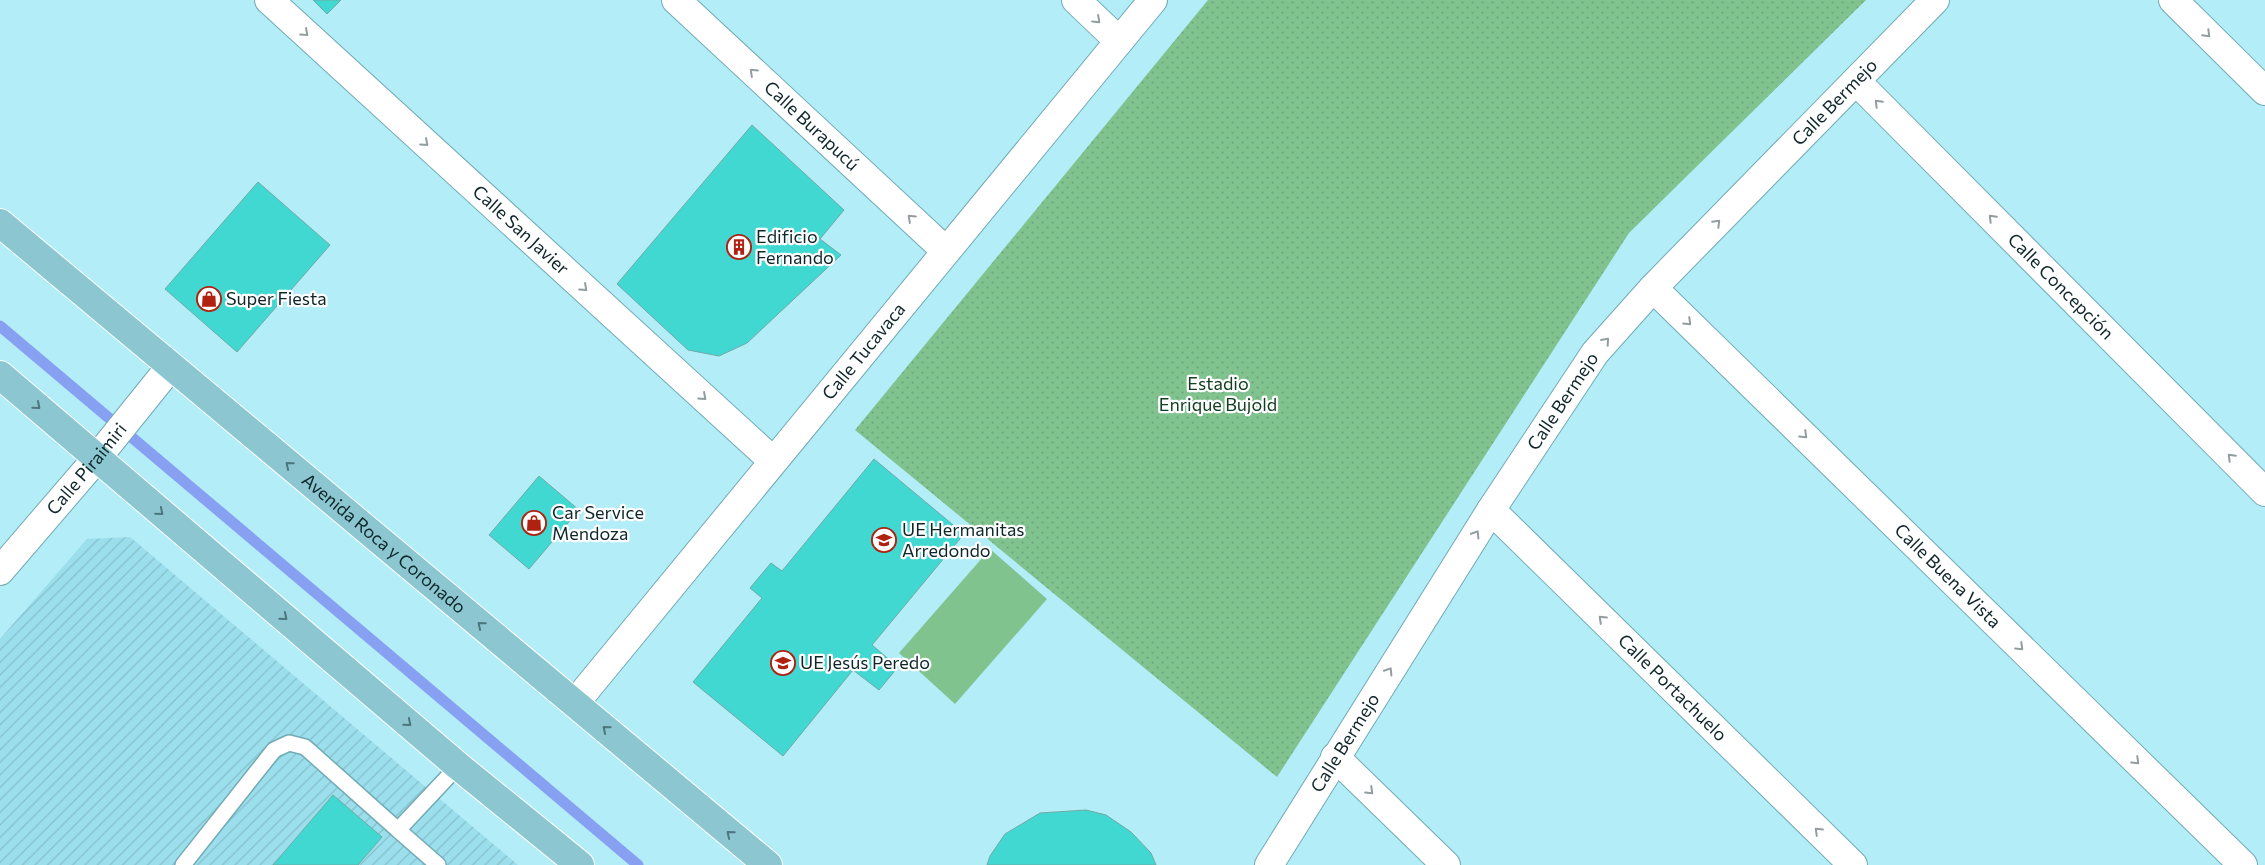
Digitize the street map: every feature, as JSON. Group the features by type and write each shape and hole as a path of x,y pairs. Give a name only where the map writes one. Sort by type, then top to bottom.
{"main road":[{"name":"Avenida Roca y Coronado","path":"0,223 768,865"},
{"path":"0,375 104,448 458,766 580,865"}],"street":[{"name":"Calle San Javier","path":"269,0 774,461"},
{"name":"Calle Burapucú","path":"676,0 946,251"},
{"path":"1076,0 1119,41"},
{"name":"Calle Tucavaca","path":"575,703 1153,0"},
{"name":"Calle Bermejo","path":"1269,865 1491,510 1595,353 1653,288 1936,0"},
{"path":"2172,0 2265,92"},
{"name":"Calle Concepción","path":"1856,81 2265,492"},
{"name":"Calle Buena Vista","path":"1653,288 2243,865"},
{"name":"Calle Piraimiri","path":"0,571 171,366"},
{"name":"Calle Portachuelo","path":"1491,510 1853,865"},
{"path":"1335,757 1446,865"}],"lane":[{"path":"183,865 274,750 289,743 305,748 398,830 428,862"},
{"path":"398,830 458,766"}],"shaded area":[{"path":"130,537 518,865 0,865 0,639 87,539"}],"green space":[{"name":"Estadio Enrique Bujold","path":"1208,0 1866,0 1629,233 1277,777 855,430"},
{"path":"990,549 1047,599 955,704 899,653"}],"building":[{"path":"313,0 341,0 327,14"},
{"name":"Edificio Fernando","path":"752,125 844,210 820,239 841,255 747,343 719,356 688,350 617,284"},
{"path":"258,182 330,245 237,352 165,289"},
{"path":"874,459 964,534 872,645 898,667 879,690 853,670 783,756 693,682 762,598 750,588 771,563 782,571"},
{"name":"Car Service Mendoza","path":"539,476 579,510 529,569 489,535"},
{"path":"333,795 382,837 358,865 273,865"},
{"path":"1086,810 1106,815 1131,832 1151,853 1156,865 987,865 990,856 1005,834 1040,813"}],"waterway":[{"path":"0,326 638,865"}],"place":[{"name":"Edificio Fernando","path":"739,247"},
{"name":"Super Fiesta","path":"209,299"},
{"name":"Car Service Mendoza","path":"534,523"},
{"name":"UE Hermanitas Arredondo","path":"884,540"},
{"name":"UE Jesús Peredo","path":"783,663"}]}
